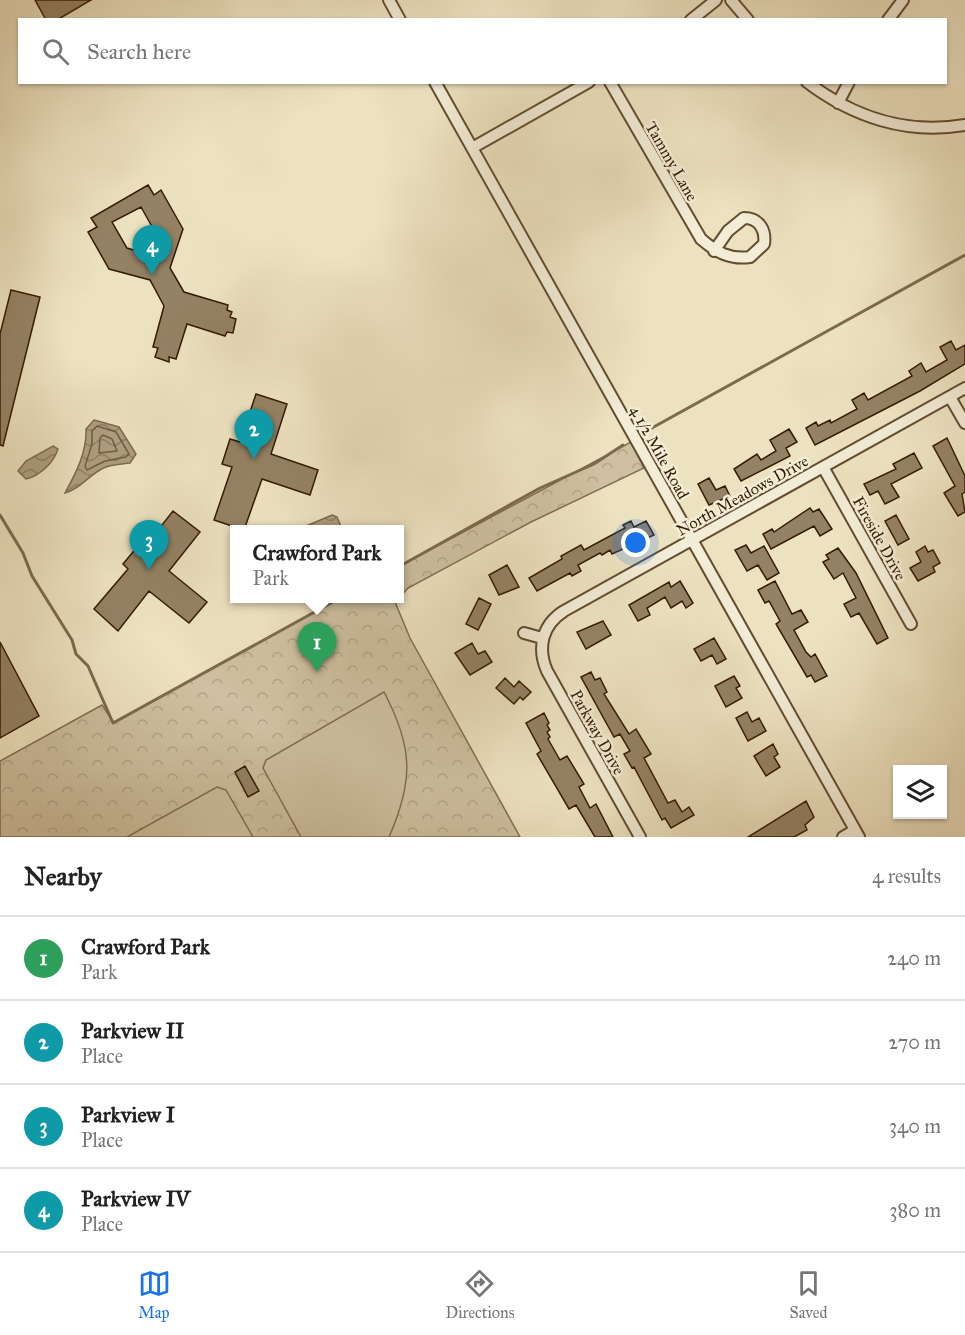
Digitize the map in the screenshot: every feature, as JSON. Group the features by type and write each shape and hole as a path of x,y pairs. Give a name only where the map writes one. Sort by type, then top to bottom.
{"street":[{"path":"390,0 399,18"},
{"path":"694,18 716,0"},
{"path":"731,0 746,18"},
{"path":"890,18 903,0"},
{"name":"4 1/2 Mile Road","path":"436,84 857,834"},
{"path":"472,148 585,84"},
{"name":"Tammy Lane","path":"611,84 692,226 701,239 714,250"},
{"path":"810,84 838,104 874,119 895,124 940,128 965,125"},
{"path":"838,104 848,84"},
{"path":"744,218 757,221 762,228 764,244 750,257 729,257 714,250 728,231 744,218"},
{"name":"North Meadows Drive","path":"543,638 549,624 564,611 965,388"},
{"path":"950,397 965,423"},
{"name":"Fireside Drive","path":"823,467 911,624"},
{"path":"524,633 543,638"},
{"name":"Parkway Drive","path":"543,638 541,650 547,671 640,837"},
{"path":"843,837 857,834"}],"green space":[{"path":"631,442 644,468 531,522 408,588 404,592 404,564"},
{"path":"331,603 395,603 410,638 520,837 0,837 0,761 102,705 114,723"},
{"path":"384,692 401,730 407,764 403,798 389,837 301,837 263,768 266,760"},
{"path":"217,787 226,790 253,837 127,837"}],"water":[{"path":"94,420 119,427 136,454 130,463 106,467 65,493 83,454 86,429"},
{"path":"53,446 58,449 56,454 41,472 26,479 18,471 26,461"},
{"path":"332,515 337,517 340,525 308,525"}],"building":[{"path":"35,0 91,0 60,18 45,18"},
{"path":"148,185 154,195 161,190 183,229 170,268 184,292 228,305 227,310 232,312 230,317 236,319 233,333 227,332 225,336 187,324 176,359 169,357 169,362 155,357 158,348 153,347 164,306 150,280 109,269 88,232 97,227 91,218","holes":["141,207 155,232 151,246 140,252 127,248 112,222"]},
{"path":"11,290 40,297 3,446 0,445 0,334"},
{"path":"951,341 956,350 965,345 965,364 920,391 815,445 806,428 816,422 818,426 830,420 831,423 857,409 852,400 864,393 868,400 912,376 909,371 921,363 926,372 947,360 940,347"},
{"path":"256,394 287,404 271,454 318,470 310,495 262,479 246,525 230,525 214,520 232,467 222,464 230,439 240,442"},
{"path":"789,429 797,442 786,448 790,456 741,481 734,469 757,454 761,460 776,451 770,440"},
{"path":"947,438 965,476 965,492 962,494 965,512 958,516 944,493 955,486 933,446"},
{"path":"914,453 922,468 891,484 899,497 885,504 878,491 870,495 864,484 896,469 893,464"},
{"path":"709,478 716,490 725,486 730,496 709,505 698,484"},
{"path":"810,508 813,512 819,509 832,529 820,536 814,526 771,549 763,534 772,529 774,532"},
{"path":"173,511 200,532 169,571 207,602 189,623 149,591 118,631 94,609 128,569 123,564 138,546 143,549"},
{"path":"896,515 909,539 898,545 885,521"},
{"path":"631,521 634,527 646,521 654,535 612,554 610,550 602,555 600,553 578,565 581,571 572,576 570,573 537,591 529,578 562,559 561,556 581,545 584,550 625,528 623,525"},
{"path":"746,545 751,553 764,546 779,573 767,580 758,565 747,571 735,550"},
{"path":"925,546 928,552 933,550 940,563 933,567 935,572 918,581 910,568 921,562 916,552"},
{"path":"838,548 856,573 888,638 877,644 859,613 851,617 844,604 856,598 843,573 834,579 823,562 829,559 826,555"},
{"path":"507,565 519,587 499,595 489,575"},
{"path":"680,581 693,603 686,608 682,601 671,608 665,597 647,608 650,615 638,621 629,605 669,582 671,587"},
{"path":"775,581 792,614 801,610 808,622 794,630 806,652 811,657 815,654 827,676 815,682 811,675 807,677 776,624 780,621 769,601 765,603 758,590"},
{"path":"479,598 491,604 478,630 466,624"},
{"path":"603,621 611,635 586,649 577,632"},
{"path":"714,638 726,659 717,664 712,655 701,661 694,649"},
{"path":"0,642 39,716 0,738"},
{"path":"472,643 478,654 485,651 492,662 470,675 455,653"},
{"path":"591,672 595,680 600,678 607,692 604,694 629,734 636,729 651,754 644,758 668,803 675,800 682,812 689,807 694,815 671,828 665,818 662,820 634,767 632,768 624,754 630,751 620,734 614,737 581,677"},
{"path":"734,676 740,686 736,688 742,698 726,707 715,686"},
{"path":"505,678 514,687 519,681 531,692 523,700 520,697 514,704 496,688"},
{"path":"747,712 752,722 759,718 766,731 748,741 736,718"},
{"path":"544,713 549,723 547,725 550,730 547,732 550,737 548,739 560,760 567,756 584,784 579,787 590,808 596,804 613,837 595,837 576,805 569,809 537,754 541,751 526,723"},
{"path":"773,744 778,754 774,757 780,767 766,776 754,756"},
{"path":"245,766 259,791 248,797 235,772"},
{"path":"806,801 814,817 805,825 807,830 794,837 748,837"}],"waterway":[{"path":"641,434 965,255"},
{"path":"404,564 540,488 594,464 623,445"},
{"path":"0,515 23,553 32,576 72,640 76,654 88,666 113,723 331,603"}],"place":[{"name":"Parkview IV","path":"152,275"},
{"name":"Parkview II","path":"254,459"},
{"name":"Parkview I","path":"149,570"},
{"name":"Crawford Park","path":"317,672"}]}
